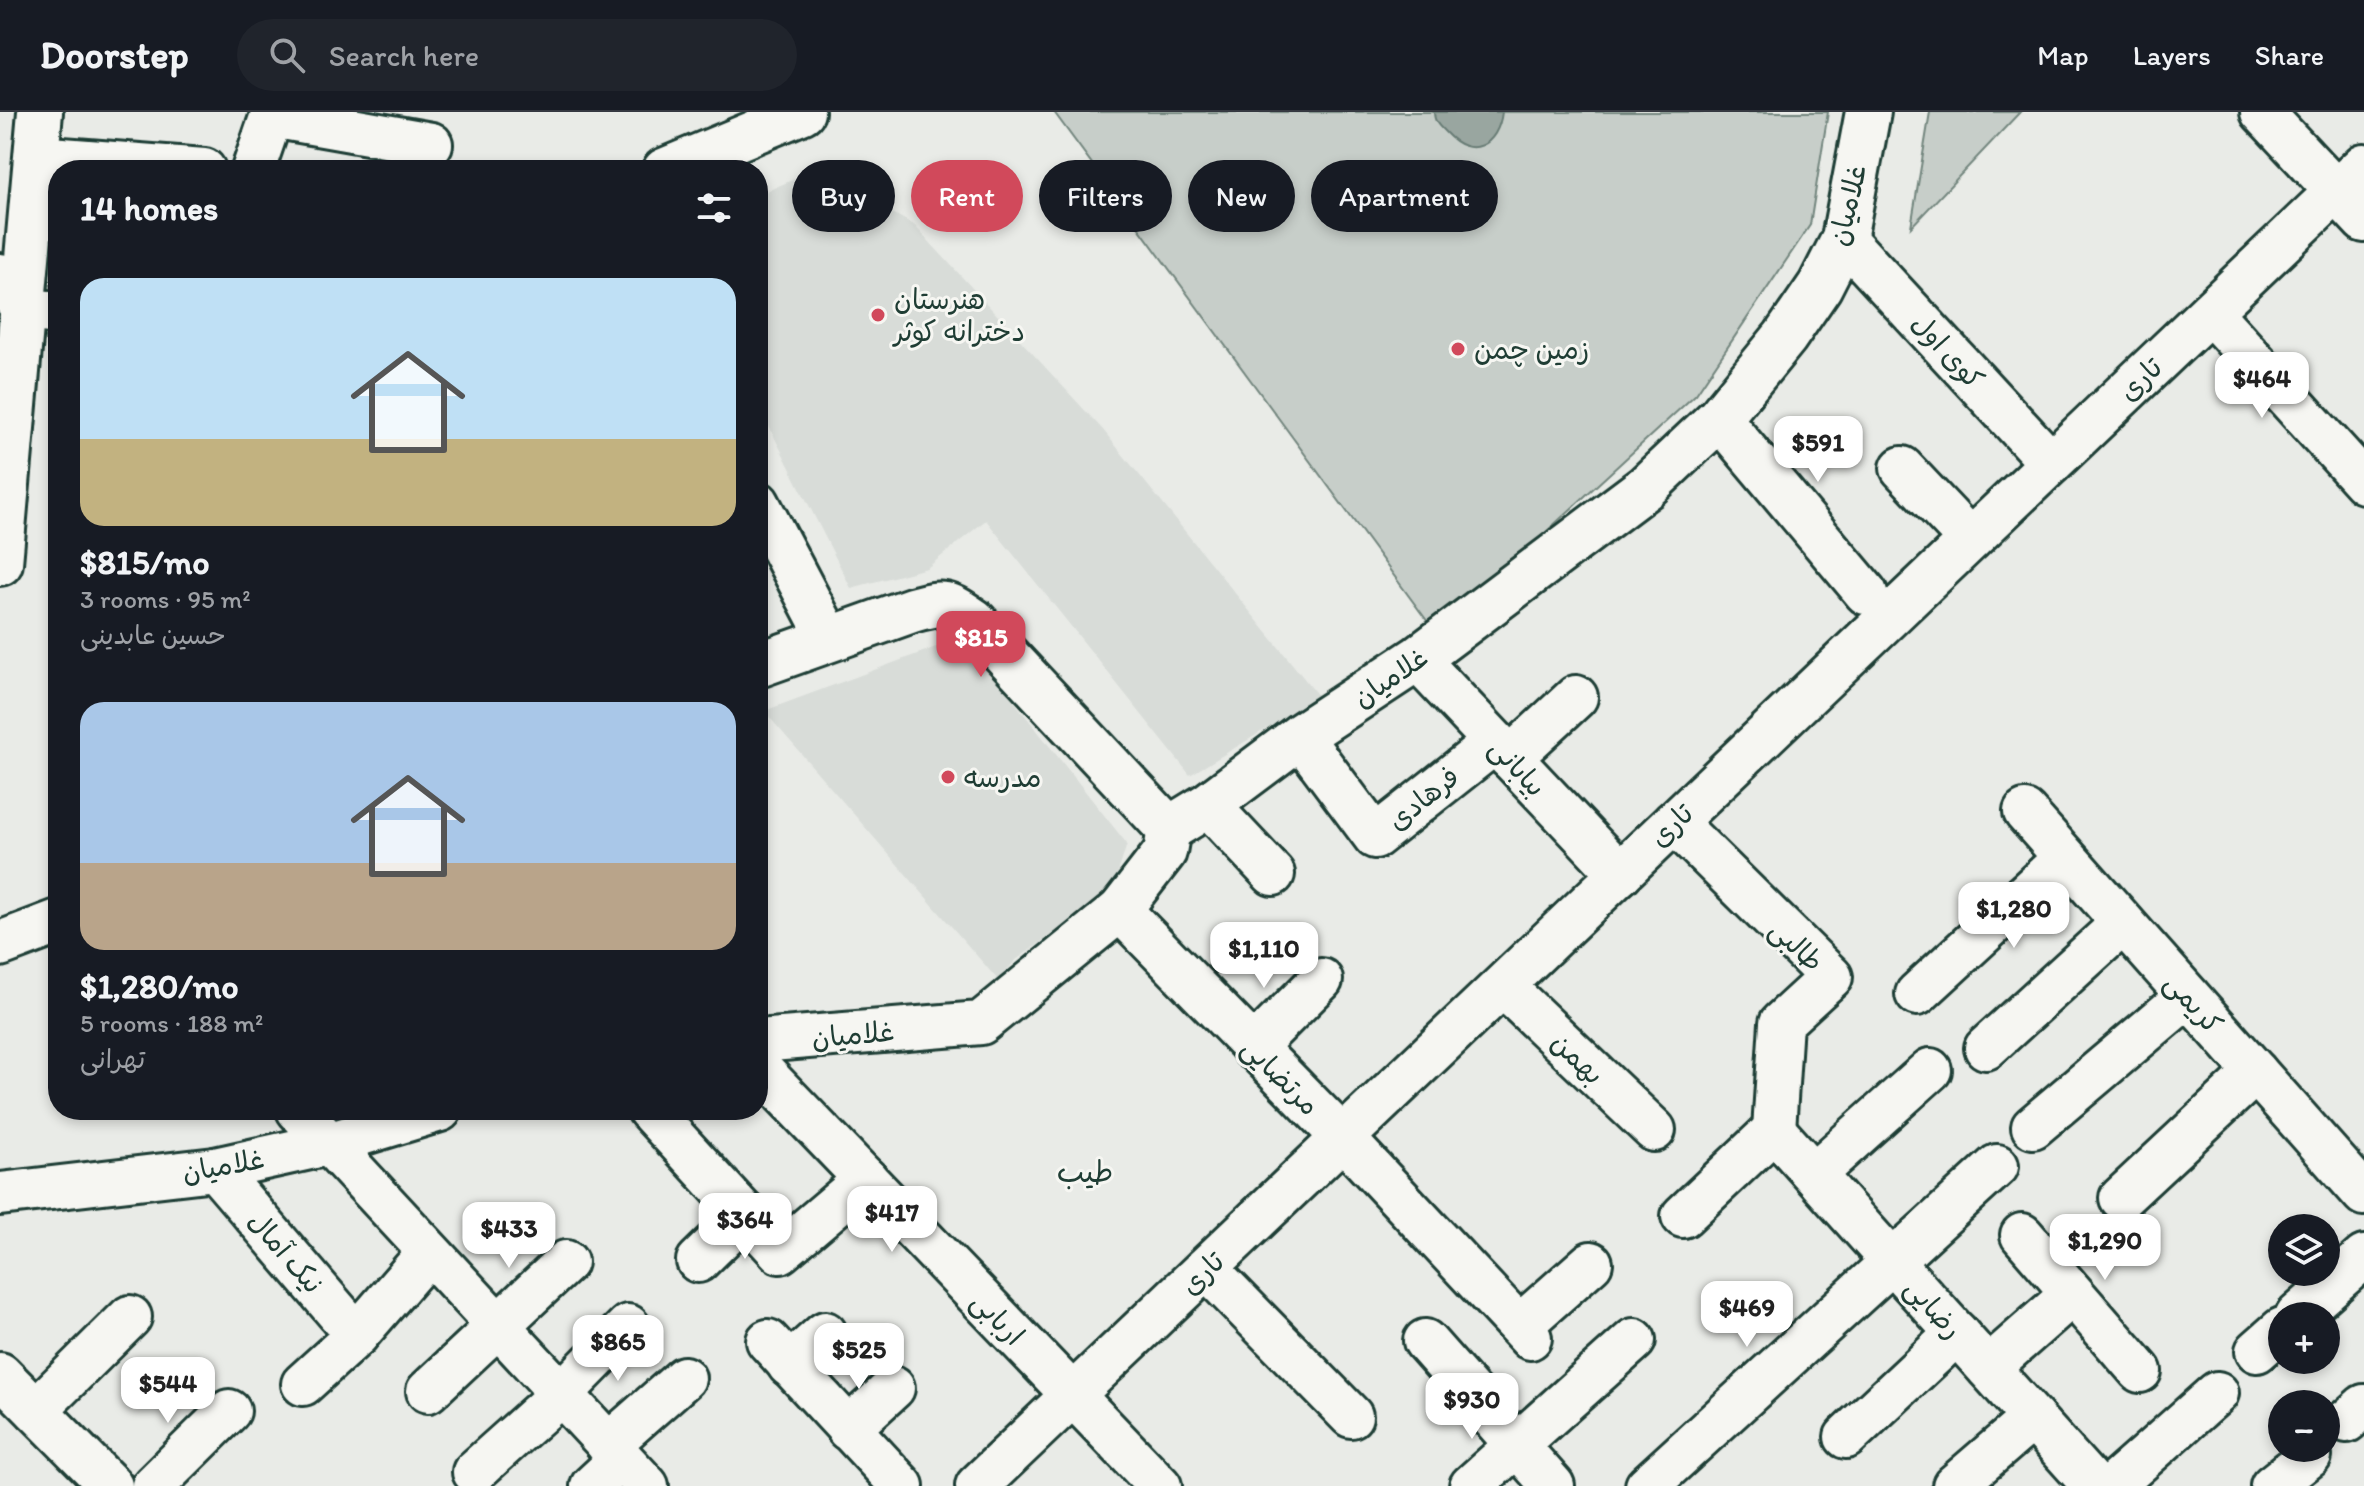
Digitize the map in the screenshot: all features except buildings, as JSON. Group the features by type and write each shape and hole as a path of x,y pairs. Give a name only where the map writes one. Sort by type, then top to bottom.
{"street":[{"path":"0,563 27,299 40,112"},
{"path":"688,160 803,112"},
{"name":"غلامیان","path":"768,1040 981,1023 1120,910 1165,852 1169,829 1208,805 1300,736 1417,659 1646,487 1719,418 1785,337 1820,286 1844,239 1868,112"},
{"path":"2262,112 2355,193"},
{"path":"256,160 272,114 431,144"},
{"path":"36,157 75,160"},
{"name":"تاری","path":"977,1486 2210,312 2355,193"},
{"name":"کوی اول","path":"1844,239 2051,463"},
{"path":"2210,312 2364,482"},
{"path":"1719,418 1866,593"},
{"path":"1902,468 1970,540"},
{"path":"768,522 829,638"},
{"path":"768,661 933,604 952,605 974,621 1169,829"},
{"name":"بیابانی","path":"1417,659 1620,874"},
{"path":"1502,750 1576,697"},
{"name":"فرهادی","path":"1300,736 1375,837 1502,750"},
{"path":"1208,805 1273,874"},
{"name":"کریمی","path":"2025,812 2364,1194"},
{"name":"طالبی","path":"1674,822 1831,977 1781,1023 1774,1130"},
{"path":"1917,994 2065,858"},
{"name":"مرتضایی","path":"1120,910 1343,1138 1525,1331 1591,1263"},
{"path":"1986,1048 2123,923"},
{"path":"0,944 48,926"},
{"path":"1253,1048 1321,980"},
{"name":"بهمن","path":"1503,986 1654,1130"},
{"path":"2033,1127 2188,996"},
{"path":"1814,1174 1930,1070"},
{"path":"2121,1198 2256,1072"},
{"name":"اربابی","path":"768,1077 1160,1486"},
{"path":"307,1120 561,1394 617,1469 684,1378"},
{"name":"غلامیان","path":"0,1194 215,1169 328,1144 407,1120"},
{"path":"658,1120 780,1252 866,1179"},
{"path":"1683,1216 1774,1130"},
{"name":"رضایی","path":"1774,1130 2094,1486"},
{"path":"1647,1486 1997,1166"},
{"name":"نیک آمال","path":"215,1169 357,1335"},
{"path":"698,1261 746,1214"},
{"path":"2022,1235 2140,1371"},
{"path":"303,1384 357,1335 429,1252"},
{"path":"2313,1302 2364,1257"},
{"path":"428,1391 566,1262"},
{"path":"1206,1268 1351,1416"},
{"path":"1988,1368 2072,1294"},
{"path":"36,1410 130,1317"},
{"path":"474,1472 561,1394 628,1326"},
{"path":"825,1333 778,1353 902,1486"},
{"path":"1846,1437 1957,1333"},
{"path":"1471,1486 1634,1340"},
{"path":"1425,1341 1553,1486"},
{"path":"0,1374 111,1486"},
{"path":"848,1429 893,1388"},
{"path":"2112,1486 2217,1393"},
{"path":"153,1486 229,1411"},
{"path":"1954,1486 2033,1418"},
{"path":"2272,1486 2302,1462"}],"shaded area":[{"path":"1054,112 1828,112 1810,225 1696,394 1436,633 1142,232 1172,232 1172,160 1089,160"},
{"path":"1434,112 1502,112 1489,141 1474,147 1455,141 1439,126"},
{"path":"1930,112 2020,112 1911,227"},
{"name":"هنرستان دخترانه کوثر","path":"792,180 792,232 895,232 895,214 911,223 911,232 920,232 1103,430 1319,697 1190,775 986,520 927,568 851,588 768,425 768,191"},
{"name":"مدرسه","path":"963,637 1127,844 1112,892 1016,960 998,980 768,716 768,710"}],"place":[{"name":"هنرستان دخترانه کوثر","path":"878,315"},
{"name":"زمین چمن","path":"1458,349"},
{"name":"مدرسه","path":"948,777"}],"district":[{"name":"طیب","path":"1085,1172"}]}
